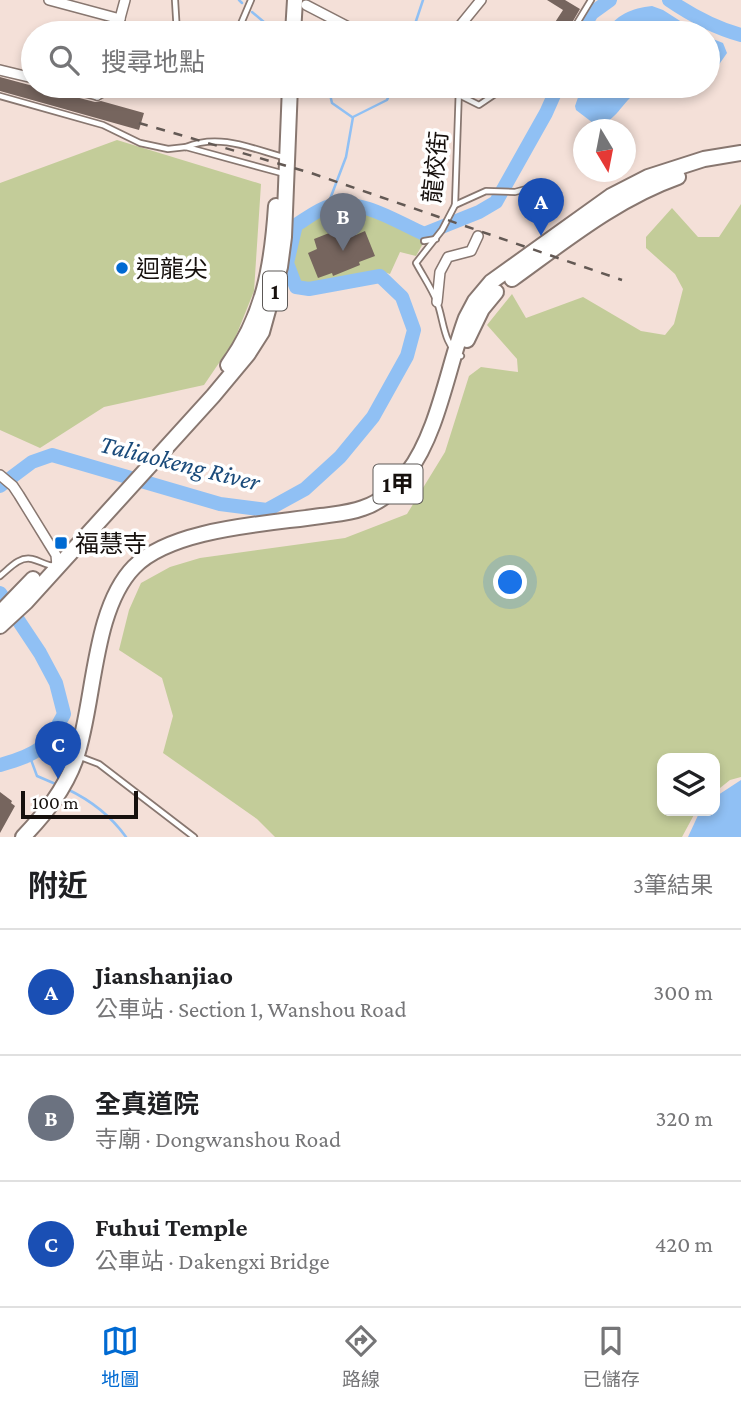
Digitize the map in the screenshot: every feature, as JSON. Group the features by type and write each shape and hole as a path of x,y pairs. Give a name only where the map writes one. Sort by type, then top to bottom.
{"main road":[{"path":"284,21 285,0"},
{"path":"296,21 300,2"},
{"name":"1","path":"281,98 283,158"},
{"name":"1","path":"1,621 108,498 152,456 248,354 262,332 281,267 284,237 282,173 289,98"},
{"name":"1甲","path":"34,837 67,789 81,756 115,621 127,589 136,576 161,558 201,544 357,518 380,509 414,480 435,444 457,353 475,301 491,282 611,196 648,177 704,159 741,153"},
{"name":"1甲","path":"457,353 491,295 614,206 680,176 705,168 741,163"},
{"name":"1","path":"53,562 124,493 152,456"},
{"name":"1甲","path":"23,837 67,789"}],"street":[{"path":"49,0 120,19 125,0"},
{"path":"464,21 481,0"},
{"path":"300,2 337,21"},
{"path":"0,70 21,75"},
{"path":"438,302 440,272 448,257 471,251 478,236"},
{"path":"0,475 13,486 53,562"}],"lane":[{"path":"175,0 176,21"},
{"path":"242,21 251,0"},
{"path":"578,21 591,0"},
{"path":"0,96 103,125 140,143 168,149 221,140 283,158"},
{"name":"龍校街","path":"457,353 444,332 438,302 416,263 436,239 454,205 459,98"},
{"path":"470,98 479,105 490,98"},
{"path":"186,147 282,173"},
{"path":"454,205 486,191 515,192 526,189"},
{"path":"424,241 436,239"},
{"path":"0,576 20,560 53,562"},
{"path":"81,756 99,764 194,837"}],"green space":[{"path":"117,140 261,184 254,291 234,341 204,385 104,407 40,448 0,430 0,183"},
{"path":"741,204 741,777 730,780 720,788 720,753 657,753 657,816 693,816 682,837 275,837 257,819 163,753 173,716 162,678 119,650 129,610 141,583 170,567 200,558 345,538 407,514 445,452 469,376 481,367 518,372 517,359 487,325 512,294 526,318 583,297 641,331 665,335 674,324 683,289 675,274 646,248 646,237 672,208 698,237 719,237"},
{"path":"337,208 364,212 426,238 416,256 400,252 390,274 381,271 312,284 299,283 291,264 297,229"}],"water":[{"path":"652,6 680,21 614,21 638,9"},
{"path":"720,42 723,43 727,53 720,63"},
{"path":"578,98 630,98 610,119 588,119 576,110"},
{"path":"741,780 741,837 688,837 698,816 720,816 720,794"}],"building":[{"path":"547,0 565,0 580,9 573,21 556,21 563,10"},
{"path":"0,77 21,83 21,97 0,91"},
{"path":"25,98 79,98 144,113 139,130"},
{"path":"352,224 356,235 365,231 375,256 333,276 332,273 318,278 308,253 317,249 314,239"},
{"path":"0,792 15,806 0,833"}],"waterway":[{"path":"239,0 242,3"},
{"path":"416,21 423,0"},
{"name":"Taliaokeng River","path":"587,21 592,13 610,0"},
{"name":"Taliaokeng River","path":"669,0 706,21"},
{"path":"252,12 263,21"},
{"name":"Taliaokeng River","path":"720,28 741,35"},
{"path":"331,98 332,103 352,117"},
{"path":"327,207 346,157 353,117 388,98"},
{"name":"Taliaokeng River","path":"0,486 32,462 52,455 220,504 267,510 305,489 340,457 373,417 407,356 414,330 402,297 380,276 309,289 296,287 287,263 296,225 321,209 342,204 366,208 424,234 479,212 496,202 553,98"},
{"name":"Taliaokeng River","path":"0,593 40,653 56,683 64,714 52,735 40,748 0,765"},
{"path":"30,757 37,776 58,785"},
{"path":"67,789 100,809 126,837"}],"railway":[{"path":"139,123 311,173 622,280"}],"place":[{"name":"Jianshanjiao","path":"541,236"},
{"name":"全真道院","path":"343,251"},
{"name":"迴龍尖","path":"122,268"},
{"name":"福慧寺","path":"61,543"},
{"name":"Fuhui Temple","path":"58,779"}]}
